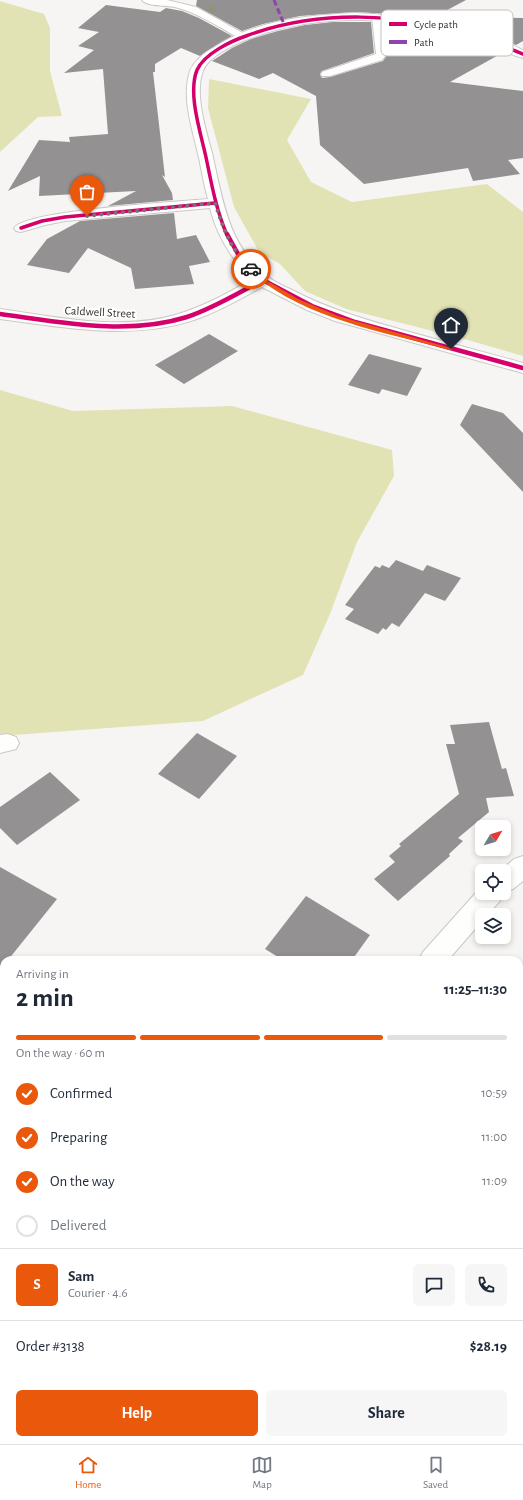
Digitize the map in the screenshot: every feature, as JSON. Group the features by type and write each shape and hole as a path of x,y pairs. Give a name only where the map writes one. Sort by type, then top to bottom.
{"street":[{"path":"381,18 312,20 284,24 243,36 227,44 215,52 198,69 193,91 215,203 225,232 232,246 242,260 263,280 297,300 337,317 523,368"},
{"path":"513,50 523,54"},
{"path":"20,228 42,221 65,217 215,203"},
{"name":"Caldwell Street","path":"0,314 92,326 118,327 145,325 176,320 196,314 263,280"},
{"path":"511,876 523,866"},
{"path":"436,956 485,900"}],"lane":[{"path":"147,0 174,4 192,9 243,36"},
{"path":"326,74 378,58 381,55 377,17"}],"green space":[{"path":"0,1 44,14 50,28 50,71 62,116 38,117 0,152"},
{"path":"209,79 311,99 287,140 311,182 352,202 487,184 523,212 523,356 468,340 346,309 305,291 280,264 259,252 234,207 208,108"},
{"path":"0,390 73,411 232,406 392,450 394,476 357,542 330,614 303,675 203,721 0,736"}],"building":[{"path":"197,0 466,0 447,10 381,10 381,14 356,12 300,16 263,24 242,31 196,6"},
{"path":"106,5 160,12 166,8 182,11 199,18 232,36 200,56 181,48 155,64 155,72 153,72 165,177 162,175 172,193 173,200 108,206 136,191 39,196 40,176 8,191 39,140 70,142 69,137 108,134 103,69 64,73 94,50 78,46 99,32 78,28"},
{"path":"513,18 523,18 523,41 516,45 513,44"},
{"path":"333,22 371,22 374,53 322,71 320,75 322,78 383,61 386,56 497,56 450,82 523,91 523,158 508,160 520,174 473,181 468,168 364,184 320,145 316,96 273,73 259,79 212,61 232,48 251,39 305,25"},
{"path":"174,213 177,239 196,235 210,262 189,266 194,284 135,289 131,268 88,248 69,273 27,265 47,239 80,221"},
{"path":"209,334 238,351 184,384 155,365"},
{"path":"369,354 422,368 407,396 382,389 379,394 348,385"},
{"path":"472,404 503,413 523,433 523,492 460,425"},
{"path":"396,560 423,571 427,565 461,578 445,601 425,593 399,627 392,623 386,630 383,628 378,634 345,619 354,609 345,605 375,566 380,568 382,565 389,568"},
{"path":"489,722 502,769 506,768 514,796 486,798 489,812 479,820 475,820 475,824 458,838 463,841 449,854 450,856 398,901 374,879 395,862 389,856 401,846 399,844 459,794 446,744 455,744 450,725"},
{"path":"197,733 237,756 199,799 158,774"},
{"path":"50,772 80,800 17,845 0,828 0,807"},
{"path":"0,867 57,899 11,956 0,956"},
{"path":"306,896 370,935 355,956 276,956 265,949"}],"marked path":[{"path":"274,0 284,24"}],"cycle path":[{"path":"381,18 324,18 293,22 264,29 237,39 226,45 214,52 200,65 197,70 195,80 195,103 199,129 214,195 223,226 238,254 248,267 261,279 298,300 326,312 369,326 523,368"},
{"path":"513,50 523,54"},
{"path":"21,228 42,221 65,217 215,203"},
{"path":"0,314 66,323 111,327 154,324 187,317 221,303 263,280"}],"way so far":[{"path":"87,216 215,203 225,232 232,246 242,260 251,269"}],"route":[{"path":"251,269 263,280 297,300 337,317 451,349"}]}
